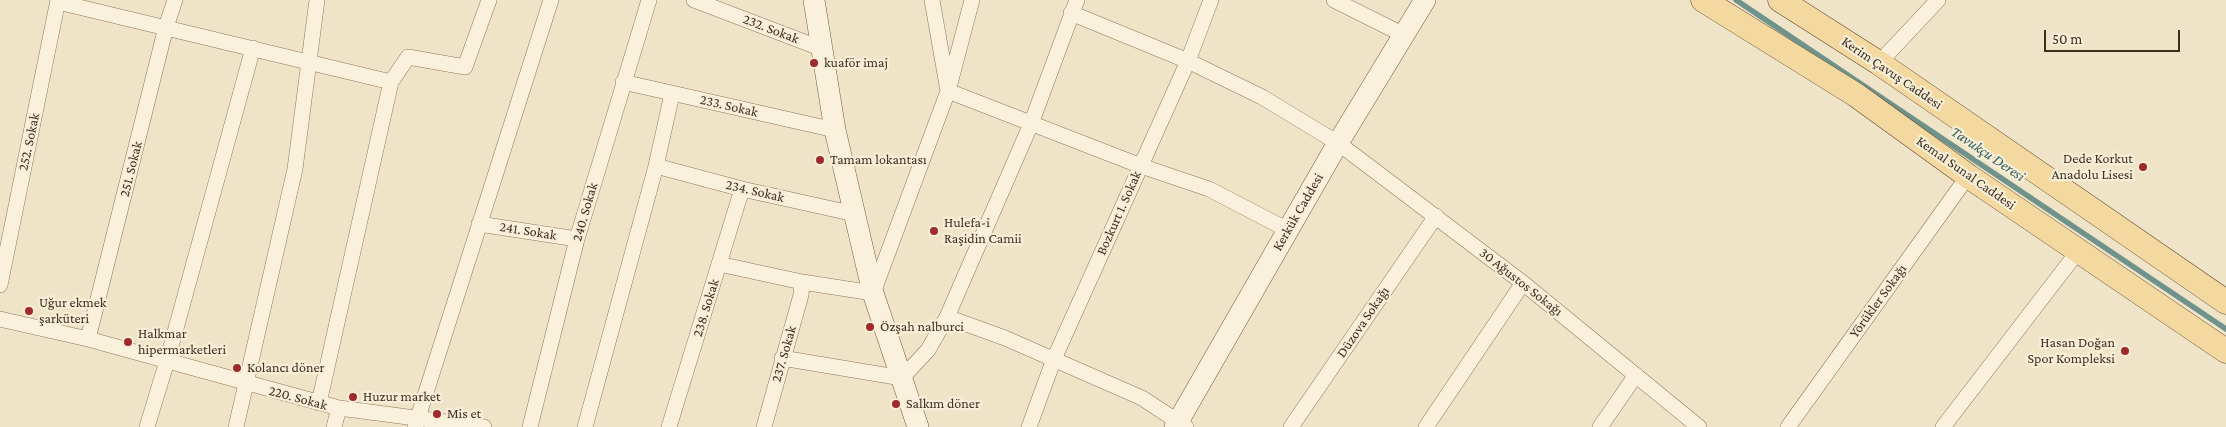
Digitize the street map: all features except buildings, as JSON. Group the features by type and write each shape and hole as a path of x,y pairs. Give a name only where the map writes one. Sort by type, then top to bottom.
{"main road":[{"name":"Kemal Sunal Caddesi","path":"1704,0 1856,94 1968,176 2226,351"},
{"name":"Kerim Çavuş Caddesi","path":"1780,0 1879,63 2226,302"}],"street":[{"name":"251. Sokak","path":"88,339 166,27 175,0"},
{"path":"236,427 295,169 317,0"},
{"path":"319,404 391,82 408,56 465,67 489,0"},
{"path":"416,423 551,0"},
{"name":"240. Sokak","path":"530,427 577,239 649,0"},
{"name":"232. Sokak","path":"694,0 820,48"},
{"path":"814,0 820,48 835,130 873,293 918,427"},
{"path":"932,0 948,91"},
{"path":"873,293 948,91 972,0"},
{"name":"Bozkurt 1. Sokak","path":"1029,427 1054,360 1188,61 1211,0"},
{"path":"1334,0 1404,35"},
{"name":"Kerkük Caddesi","path":"1180,425 1338,143 1425,0"},
{"path":"1879,63 1938,0"},
{"path":"58,1 391,82"},
{"name":"252. Sokak","path":"0,285 58,1"},
{"path":"902,378 928,350 947,317 1031,124 1074,6"},
{"name":"30 Ağustos Sokağı","path":"1074,6 1262,97 1338,143 1523,283 1700,427"},
{"path":"147,427 167,362 253,48"},
{"name":"233. Sokak","path":"623,82 835,130"},
{"path":"948,91 1141,166 1209,189 1288,230"},
{"path":"585,427 656,166 672,94"},
{"name":"234. Sokak","path":"656,166 742,189 855,214"},
{"name":"Yörükler Sokağı","path":"1788,427 1968,176"},
{"name":"238. Sokak","path":"670,427 742,189"},
{"name":"Düzova Sokağı","path":"1291,427 1436,216"},
{"name":"241. Sokak","path":"478,224 577,239"},
{"path":"1943,427 2079,250"},
{"path":"719,264 802,282 873,293"},
{"name":"237. Sokak","path":"764,427 782,358 802,295 802,282"},
{"path":"1426,427 1523,283"},
{"path":"947,317 1006,338 1142,398 1180,425"},
{"name":"220. Sokak","path":"0,319 88,339 319,404 416,423 484,427"},
{"path":"782,358 902,378"},
{"path":"1600,427 1636,375"},
{"path":"334,427 339,408"}],"waterway":[{"name":"Tavukçu Deresi","path":"1736,0 2226,329"}],"place":[{"name":"kuaför imaj","path":"814,63"},
{"name":"Tamam lokantası","path":"820,160"},
{"name":"Dede Korkut Anadolu Lisesi","path":"2143,167"},
{"name":"Hulefa-i Raşidin Camii","path":"934,231"},
{"name":"Uğur ekmek şarküteri","path":"29,311"},
{"name":"Özşah nalburci","path":"870,327"},
{"name":"Halkmar hipermarketleri","path":"128,342"},
{"name":"Hasan Doğan Spor Kompleksi","path":"2125,351"},
{"name":"Kolancı döner","path":"237,368"},
{"name":"Huzur market","path":"353,397"},
{"name":"Salkım döner","path":"896,404"},
{"name":"Mis et","path":"437,414"}]}
